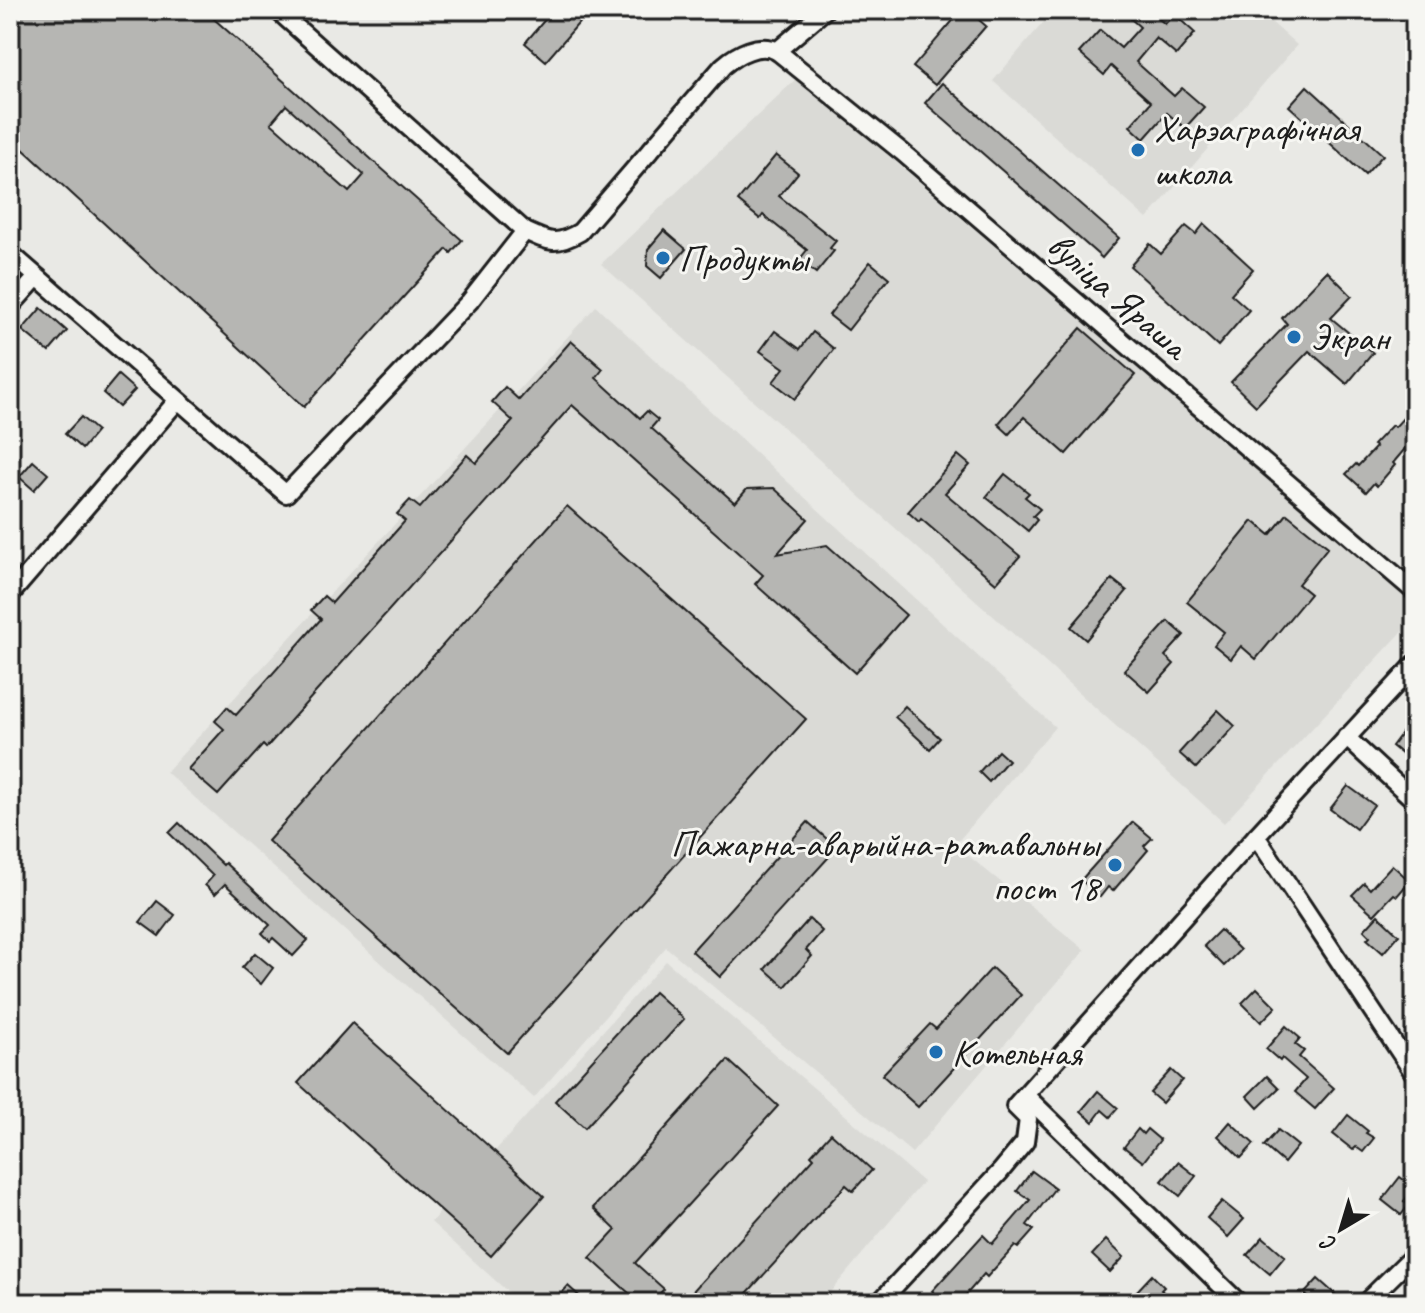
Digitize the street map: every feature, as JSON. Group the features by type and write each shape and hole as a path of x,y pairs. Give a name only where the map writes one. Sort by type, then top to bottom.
{"street":[{"path":"277,10 525,231 549,242 566,240 580,232 723,66 737,54 768,47 777,51 825,10"},
{"name":"вуліца Яраша","path":"777,51 902,152 1415,592"},
{"path":"10,253 286,494 470,301 525,231"},
{"path":"10,307 37,277"},
{"path":"10,595 177,401"},
{"path":"879,1303 1025,1142 1028,1119 1015,1106 1256,836 1415,664"},
{"path":"1346,737 1415,801"},
{"path":"1256,836 1415,1075"},
{"path":"1025,1095 1239,1303"},
{"path":"1365,1303 1415,1254"}],"shaded area":[{"name":"Харэаграфічная школа","path":"1054,10 1258,10 1297,45 1147,219 993,81"},
{"path":"797,78 1415,605 1415,618 1224,823 601,264"},
{"path":"596,306 1055,727 955,845 1085,950 912,1153 666,947 534,1098 166,772"},
{"path":"666,961 923,1182 821,1303 520,1303 431,1222"}],"building":[{"path":"10,10 204,10 462,240 451,253 447,249 304,407 10,137","holes":["286,105 364,175 349,192 271,123"]},
{"path":"553,10 590,10 546,61 525,43"},
{"path":"962,10 968,10 986,26 935,85 913,67"},
{"path":"1121,10 1149,10 1165,24 1174,14 1195,33 1176,55 1156,38 1136,62 1174,96 1182,88 1204,107 1185,128 1167,113 1144,139 1130,126 1151,102 1111,66 1104,75 1079,53 1100,30 1121,48 1140,27"},
{"path":"942,83 1119,238 1102,258 925,103"},
{"path":"1307,86 1383,155 1365,175 1289,106"},
{"path":"776,155 798,173 779,196 836,241 830,248 834,251 816,273 799,260 807,250 763,215 760,219 738,201"},
{"path":"1204,224 1253,269 1231,294 1249,310 1218,346 1130,266 1150,244 1161,254 1186,226 1196,234"},
{"name":"Продукты","path":"664,230 686,249 661,278 647,266 648,249"},
{"path":"870,262 889,278 848,330 829,315"},
{"path":"1327,271 1352,296 1331,318 1373,353 1347,384 1309,351 1256,406 1231,382 1287,324 1282,318"},
{"path":"41,308 67,331 49,352 22,330"},
{"path":"1081,328 1135,375 1066,454 1024,417 1009,434 998,424"},
{"path":"775,331 800,349 813,332 834,349 795,399 773,382 784,368 760,351"},
{"path":"571,341 603,369 596,378 640,418 647,411 658,420 651,428 735,503 747,489 774,488 808,519 777,554 827,545 906,615 855,673 755,584 763,575 572,405 266,748 263,745 218,795 188,769 224,729 215,721 227,707 236,715 321,619 311,610 324,596 332,603 405,521 397,514 410,500 420,508 467,455 476,463 513,421 492,402 505,387 519,400"},
{"path":"118,375 135,390 119,407 103,393"},
{"path":"1415,405 1415,450 1409,444 1377,486 1374,483 1366,492 1346,474 1356,464 1358,466 1376,447 1373,445"},
{"path":"81,417 97,431 82,449 65,434"},
{"path":"958,455 970,465 945,493 1020,556 996,583 921,519 919,522 908,512"},
{"path":"33,461 48,474 34,490 19,477"},
{"path":"1005,474 1029,493 1025,497 1040,509 1033,516 1037,520 1028,531 986,497"},
{"path":"567,506 806,719 507,1053 268,841"},
{"path":"1287,514 1328,547 1298,584 1310,594 1256,659 1241,646 1231,659 1214,645 1224,632 1187,602 1253,521 1270,535"},
{"path":"1112,579 1127,591 1086,640 1071,627"},
{"path":"1168,621 1184,635 1165,656 1174,664 1149,692 1124,670"},
{"path":"905,706 940,738 930,749 895,717"},
{"path":"1218,710 1235,726 1196,768 1179,753"},
{"path":"1408,725 1415,730 1415,750 1408,759 1392,746"},
{"path":"998,751 1008,760 989,782 979,772"},
{"path":"1348,786 1374,805 1356,829 1330,809"},
{"path":"808,822 837,848 720,977 692,951"},
{"name":"Пажарна-аварыйна-ратавальны пост 18","path":"1133,822 1152,838 1144,846 1148,850 1113,891 1108,887 1100,897 1081,880"},
{"path":"179,823 308,940 293,956 273,938 270,941 262,933 270,925 225,884 215,894 205,885 213,876 169,833"},
{"path":"1392,865 1410,881 1374,915 1352,895 1364,883 1370,889"},
{"path":"157,901 175,915 159,936 140,922"},
{"path":"1378,915 1399,935 1383,953 1367,939 1370,936 1364,930"},
{"path":"809,919 822,931 806,950 812,956 785,987 765,969"},
{"path":"1220,930 1240,950 1224,966 1204,946"},
{"path":"255,953 273,968 261,984 242,968"},
{"name":"Котельная","path":"992,968 1021,995 918,1107 882,1075 930,1024 936,1029"},
{"path":"1257,988 1276,1007 1261,1022 1242,1003"},
{"path":"654,992 684,1019 585,1128 555,1101"},
{"path":"352,1023 544,1196 491,1256 298,1083"},
{"path":"1286,1026 1300,1038 1295,1044 1304,1051 1299,1057 1334,1088 1315,1109 1295,1092 1306,1079 1266,1049"},
{"path":"728,1060 778,1106 635,1263 664,1289 651,1303 640,1303 590,1258 616,1230 593,1208"},
{"path":"1171,1070 1182,1080 1162,1103 1150,1093"},
{"path":"1267,1076 1279,1088 1258,1108 1247,1096"},
{"path":"1098,1091 1118,1108 1110,1117 1102,1110 1093,1122 1081,1111"},
{"path":"1348,1115 1374,1138 1363,1152 1356,1147 1353,1150 1333,1134"},
{"path":"1230,1122 1254,1144 1241,1158 1218,1136"},
{"path":"1138,1129 1143,1134 1147,1129 1160,1140 1143,1162 1124,1147"},
{"path":"1278,1130 1298,1146 1284,1163 1264,1146"},
{"path":"831,1133 872,1170 853,1191 846,1185 738,1303 682,1303 814,1158 811,1155"},
{"path":"1178,1162 1196,1176 1180,1196 1162,1181"},
{"path":"1032,1171 1055,1188 1027,1225 1034,1230 987,1277 984,1274 959,1303 946,1303 932,1291 983,1235 992,1244 1030,1200 1017,1191"},
{"path":"1400,1177 1414,1188 1404,1201 1409,1205 1401,1215 1382,1200"},
{"path":"1222,1201 1244,1219 1228,1237 1207,1218"},
{"path":"1263,1237 1285,1256 1270,1274 1247,1255"},
{"path":"1106,1240 1124,1257 1110,1272 1092,1255"},
{"path":"1152,1275 1169,1297 1163,1303 1145,1303 1135,1293"},
{"path":"1318,1279 1336,1295 1328,1303 1301,1303 1307,1296 1304,1294"},
{"path":"568,1286 587,1303 553,1303"}],"place":[{"name":"Харэаграфічная школа","path":"1138,150"},
{"name":"Продукты","path":"663,258"},
{"name":"Экран","path":"1294,337"},
{"name":"Пажарна-аварыйна-ратавальны пост 18","path":"1115,865"},
{"name":"Котельная","path":"936,1052"}]}
